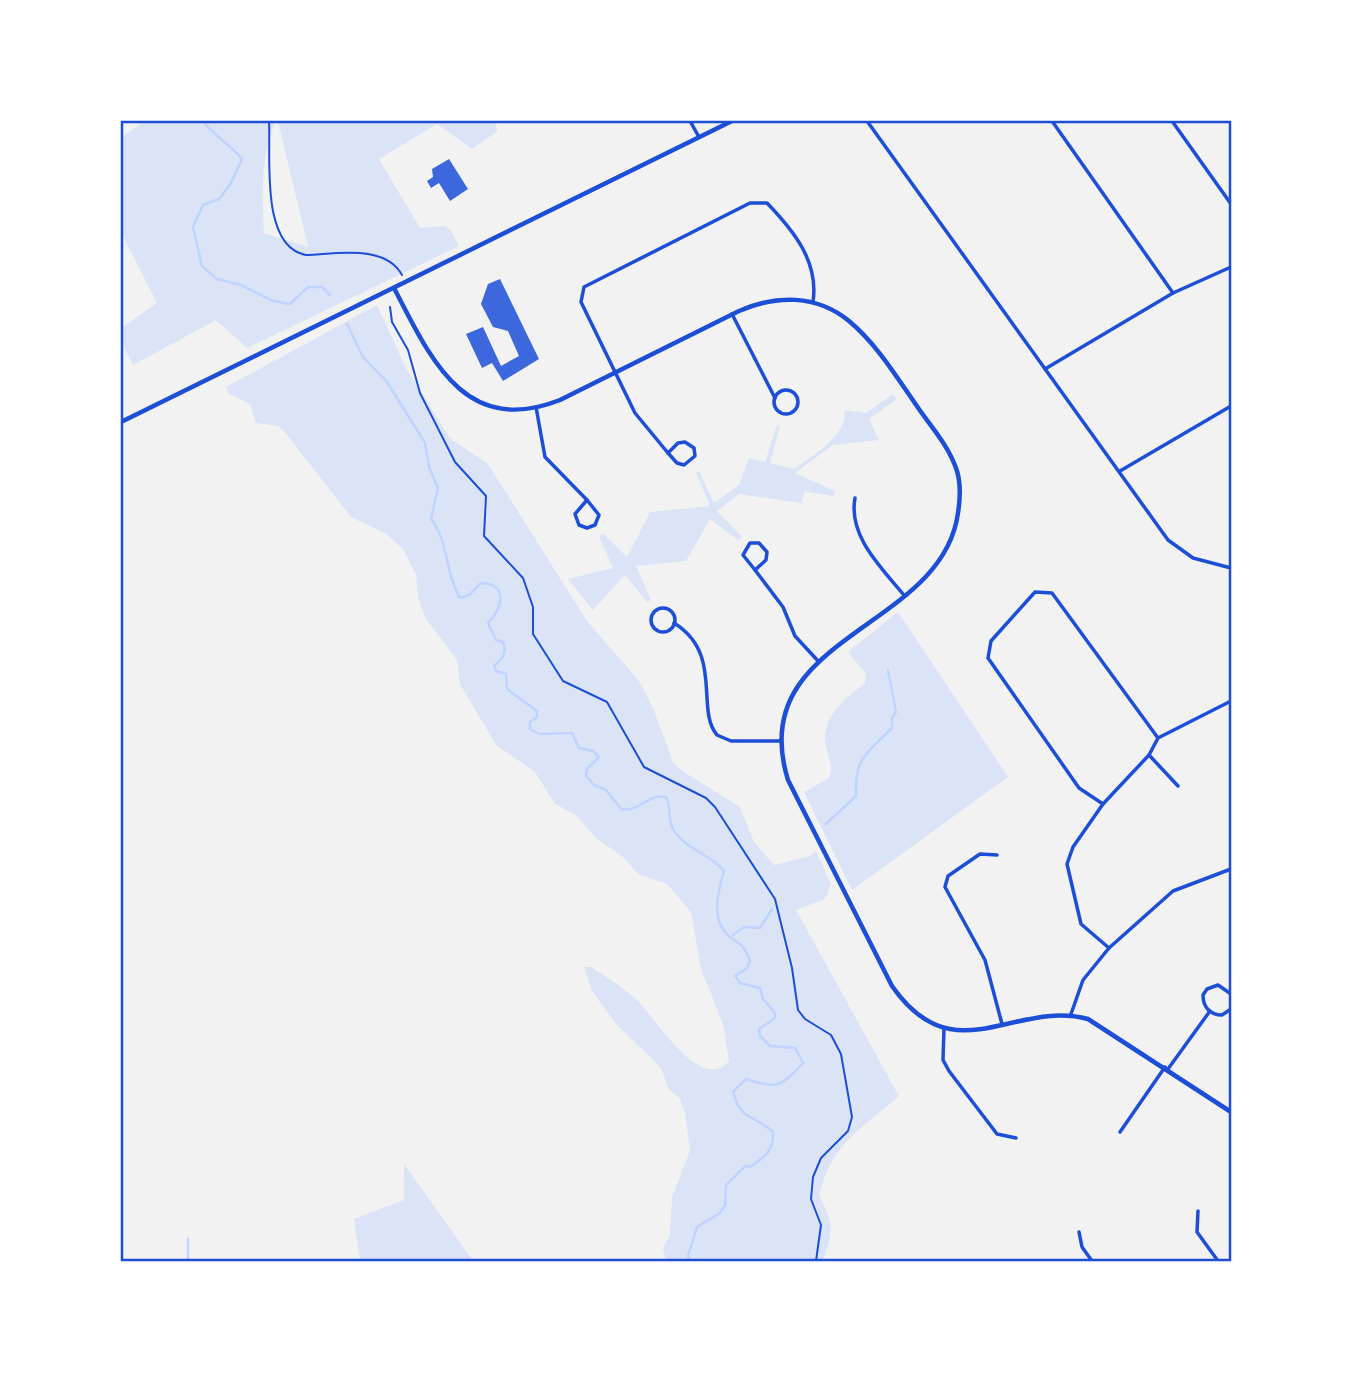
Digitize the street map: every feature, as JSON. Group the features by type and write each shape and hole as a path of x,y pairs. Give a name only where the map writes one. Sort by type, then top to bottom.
{"street":[{"path":"690,121 699,137"},
{"path":"121,422 732,121"},
{"path":"867,121 1168,540 1193,558 1231,568"},
{"path":"1052,121 1173,293"},
{"path":"1172,121 1231,204"},
{"path":"668,453 678,443 685,442 694,448 695,456 684,465 677,463 640,422 581,302 584,287 750,203 767,203 810,260 816,281 813,302"},
{"path":"1045,369 1173,293 1231,267"},
{"path":"394,289 433,361 454,385 485,404 501,407 537,407 560,400 732,314 767,300 813,302 836,311 864,333 946,446 958,475 959,509 950,544 930,573 804,675 786,705 780,741 788,780 892,986 916,1012 944,1028 964,1032 1071,1014 1088,1019 1231,1111"},
{"path":"732,314 775,398 776,409 782,413 793,412 798,405 792,392 784,391 775,398"},
{"path":"1120,471 1231,406"},
{"path":"537,407 545,457 587,500 598,515 594,525 587,528 576,522 575,514 587,500"},
{"path":"855,498 854,518 866,548 903,594"},
{"path":"754,570 767,556 765,548 755,542 747,545 743,555 754,570 783,607 795,636 818,662"},
{"path":"1103,804 1079,788 988,658 990,641 1035,592 1052,593 1158,738"},
{"path":"674,623 669,629 662,631 655,628 651,617 655,611 666,608 703,661 708,678 709,719 717,735 731,741 780,741"},
{"path":"1109,948 1082,924 1067,864 1073,847 1103,804 1149,755 1158,738 1231,701"},
{"path":"1149,755 1178,786"},
{"path":"997,855 980,854 948,876 945,887 985,960 1002,1027"},
{"path":"1071,1014 1083,980 1109,948 1173,891 1231,869"},
{"path":"1231,994 1222,986 1207,989 1203,999 1210,1011 1222,1015 1231,1009"},
{"path":"1120,1132 1210,1011"},
{"path":"944,1028 943,1060 949,1071 997,1134 1016,1138"},
{"path":"1198,1211 1198,1232 1218,1261"},
{"path":"1079,1232 1082,1247 1092,1261"}],"path":[{"path":"270,121 273,219 285,242 301,254 373,255 397,265 403,276"},
{"path":"390,307 393,322 408,351 420,393 455,462 486,496 484,536 523,578 533,607 535,638 566,683 607,702 644,767 706,799 715,807 775,899 792,968 797,1010 805,1019 834,1039 841,1054 852,1117 848,1131 821,1158 813,1177 811,1199 821,1225 816,1261"}],"shaded area":[{"path":"144,121 276,121 265,162 264,233 308,247 278,121 494,121 498,131 472,149 437,124 379,159 420,228 445,226 459,246 247,348 216,320 133,365 121,341 121,328 157,303 121,232 121,138"},
{"path":"377,305 406,368 450,438 488,464 587,621 639,681 654,710 673,762 684,772 740,807 754,842 774,865 810,856 816,851 831,884 825,899 796,910 899,1096 849,1139 825,1177 819,1195 831,1228 822,1261 666,1261 663,1248 670,1234 672,1197 690,1150 685,1113 680,1099 668,1088 661,1068 616,1024 592,991 584,967 591,967 631,995 692,1061 705,1068 717,1069 729,1061 723,1024 701,969 691,912 667,884 638,874 623,857 596,838 576,815 555,804 535,772 496,745 460,684 457,660 426,619 418,598 416,575 403,549 386,534 351,517 284,431 278,426 256,423 250,404 229,394 226,387"},
{"path":"893,394 897,399 869,419 879,440 833,445 795,473 835,491 834,496 805,492 801,503 739,494 717,511 742,537 738,540 710,519 686,561 636,566 651,600 647,602 625,575 593,610 568,579 613,568 599,537 603,533 627,557 650,512 710,506 696,473 699,471 714,503 739,485 749,458 765,462 777,425 780,426 770,463 794,469 835,437 844,420 845,410 866,413"},
{"path":"898,612 1008,777 852,890 804,792 829,778 831,764 825,740 828,722 838,707 865,683 866,674 848,652"},
{"path":"404,1164 473,1261 360,1261 354,1219 404,1200"}],"building":[{"path":"449,159 468,189 450,201 439,183 431,188 427,181 433,177 432,169"},
{"path":"500,279 539,359 503,381 492,363 482,368 466,334 483,327 501,366 519,356 508,331 493,327 481,304 488,284"}],"waterway":[{"path":"203,121 242,159 231,183 219,199 203,205 193,227 202,266 217,279 241,285 273,301 290,304 308,287 322,287 330,295"},
{"path":"347,324 363,357 387,382 425,443 429,467 438,488 431,519 441,538 460,598 469,595 481,583 490,584 499,592 497,611 488,623 496,640 503,642 505,650 494,666 496,671 506,674 507,689 537,711 537,717 530,722 530,729 539,734 572,733 579,748 593,751 599,757 587,769 586,776 594,785 606,790 621,809 633,808 654,798 666,797 671,825 678,836 724,871 717,902 718,918 725,932 741,945 750,961 747,968 735,976 740,983 760,988 763,999 775,1013 775,1018 759,1029 760,1036 770,1046 795,1048 803,1063 778,1084 746,1079 733,1092 744,1113 773,1132 772,1144 764,1157 750,1167 745,1166 726,1185 725,1205 720,1213 697,1227 688,1256 691,1261"},
{"path":"826,824 856,796 860,764 869,750 892,728 892,718 896,712 888,670"},
{"path":"733,935 744,927 760,928 772,909"},
{"path":"188,1239 188,1261"}]}
